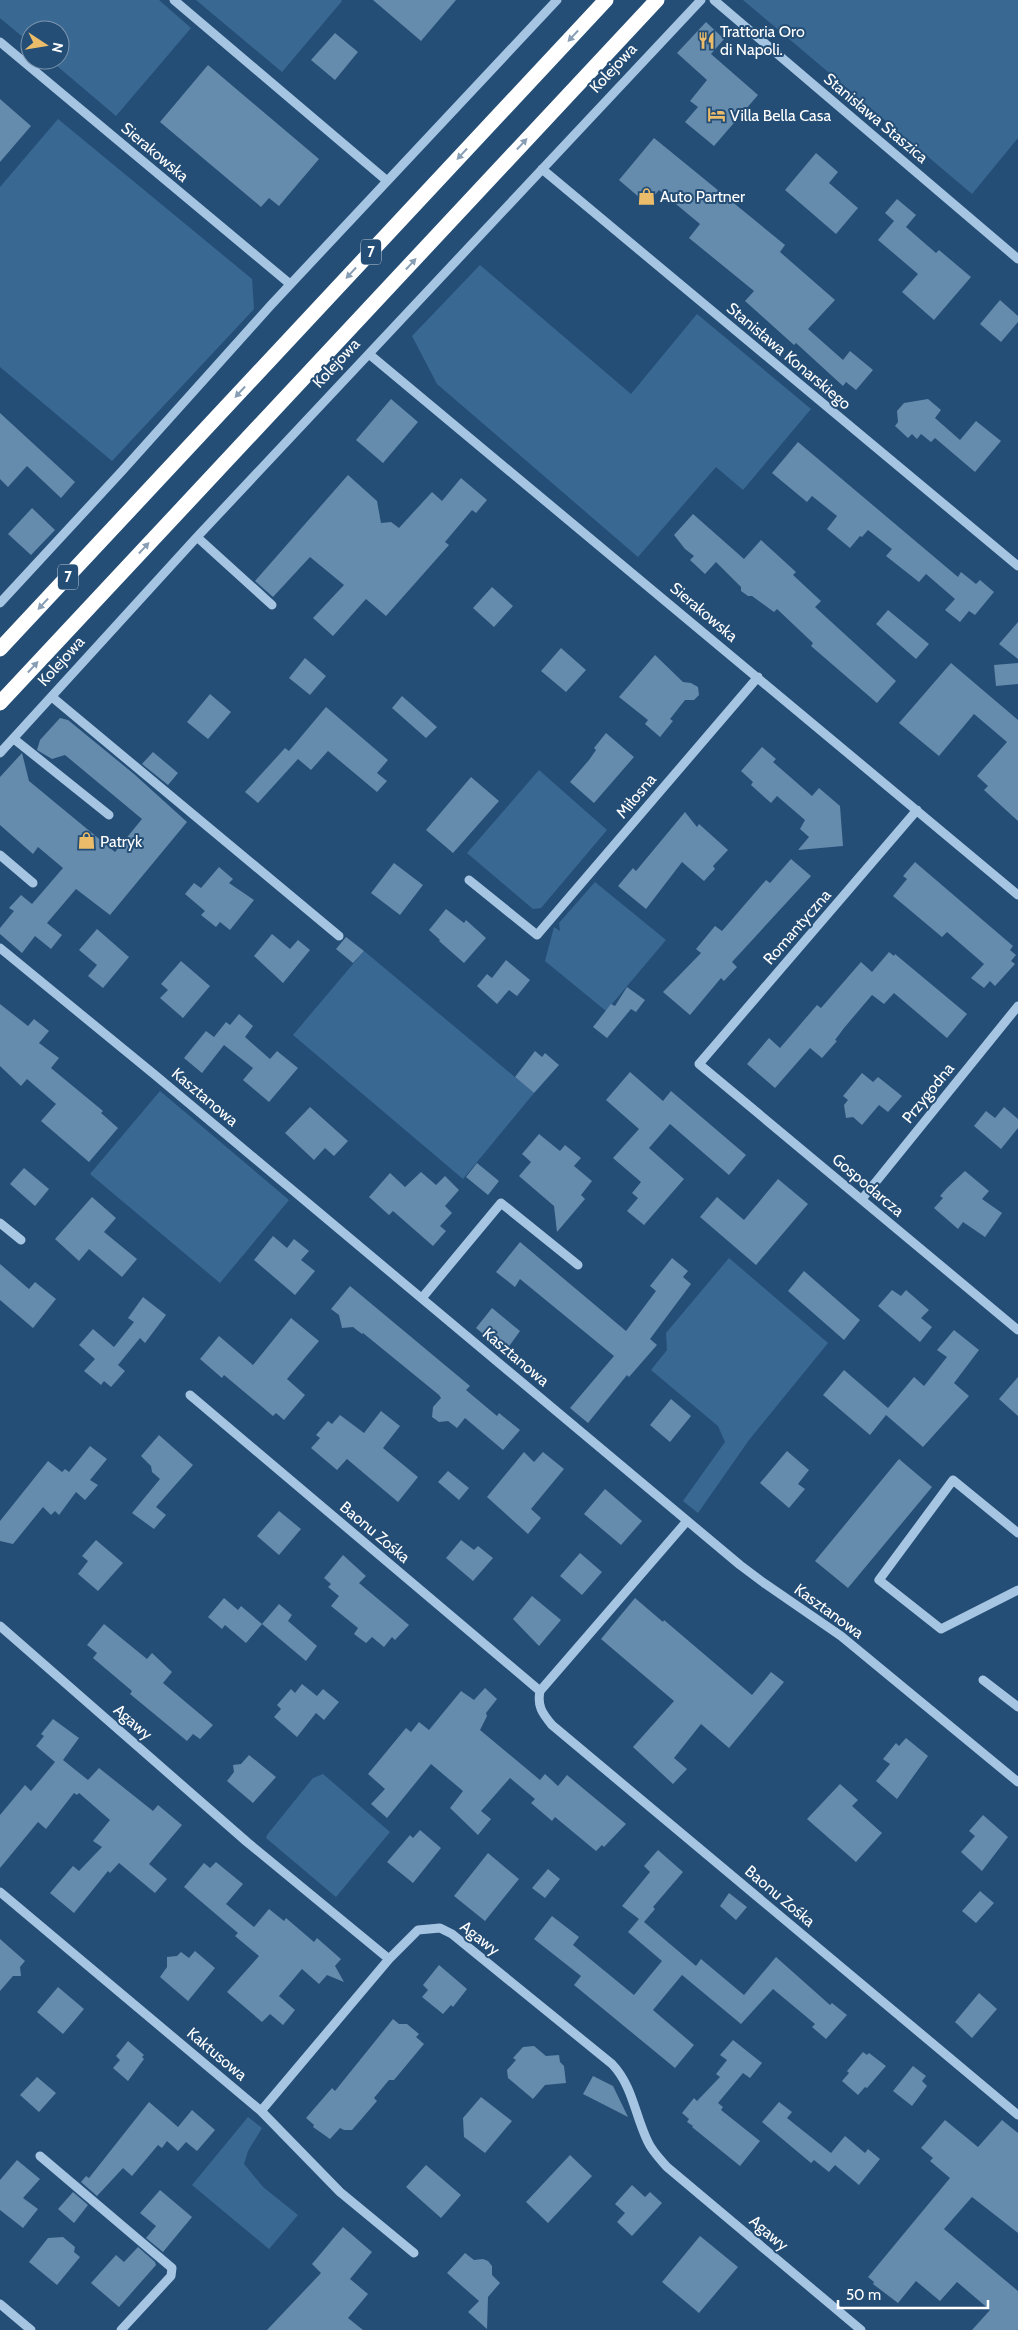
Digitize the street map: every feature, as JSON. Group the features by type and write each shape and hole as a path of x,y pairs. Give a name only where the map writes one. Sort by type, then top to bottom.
{"highway":[{"name":"7","path":"0,650 606,0"},
{"name":"Kolejowa","path":"0,703 657,0"}],"street":[{"path":"174,0 386,180"},
{"path":"0,603 386,180 557,0"},
{"name":"Kolejowa","path":"0,753 197,537 702,0"},
{"name":"Stanisława Staszica","path":"714,0 1018,259"},
{"path":"0,56 4,45"},
{"name":"Sierakowska","path":"4,45 290,284"},
{"name":"Stanisława Konarskiego","path":"542,169 1018,566"},
{"name":"Sierakowska","path":"369,354 1018,895"},
{"path":"197,537 272,605"},
{"name":"Miłosna","path":"469,880 537,935 758,677"},
{"path":"52,697 339,936"},
{"path":"14,738 109,815"},
{"name":"Romantyczna","path":"699,1064 917,810"},
{"path":"0,855 34,883"},
{"name":"Kasztanowa","path":"0,948 764,1584 840,1636 1018,1782"},
{"name":"Przygodna","path":"862,1200 1018,1006"},
{"name":"Gospodarcza","path":"699,1064 1018,1330"},
{"path":"422,1298 500,1203 578,1265"},
{"path":"0,1223 21,1240"},
{"name":"Baonu Zośka","path":"190,1395 540,1691 538,1702 542,1713 552,1725 1018,2115"},
{"path":"1018,1533 952,1480 879,1580 941,1629 1018,1590"},
{"path":"540,1691 687,1520"},
{"name":"Agawy","path":"0,1626 247,1842 389,1959 418,1930 428,1927 440,1928 452,1934 612,2064 622,2074 648,2142 667,2167 861,2330"},
{"path":"983,1680 1018,1707"},
{"name":"Kaktusowa","path":"0,1892 261,2111 340,2192 414,2252"},
{"path":"261,2111 389,1959"},
{"path":"40,2156 172,2268 172,2276 121,2330"},
{"path":"0,2304 31,2330"}],"shaded area":[{"path":"0,0 159,0 191,28 116,116 62,70 70,70 70,20 20,20 20,35 0,18"},
{"path":"196,0 341,0 342,1 282,72"},
{"path":"743,0 1018,0 1018,138 972,194"},
{"path":"58,119 252,279 254,309 112,461 0,367 0,187"},
{"path":"480,265 631,394 697,314 811,409 743,490 716,467 638,557 437,384 412,336"},
{"path":"539,770 607,830 541,908 533,909 467,853"},
{"path":"595,882 666,940 606,1011 545,961 554,927 560,931 559,923"},
{"path":"364,951 534,1093 463,1179 293,1035"},
{"path":"160,1091 289,1200 220,1283 90,1174"},
{"path":"729,1258 828,1343 749,1440 698,1513 683,1501 725,1442 718,1426 651,1370 667,1350 666,1333"},
{"path":"323,1774 390,1832 336,1897 266,1838 313,1778"},
{"path":"248,2117 262,2128 248,2151 244,2164 263,2187 298,2215 269,2249 192,2185"}],"building":[{"path":"373,0 456,0 421,41"},
{"name":"Villa Bella Casa","path":"706,22 724,39 711,54 758,95 714,146 685,122 698,107 690,101 707,80 677,53"},
{"path":"335,33 358,52 335,80 311,60"},
{"path":"208,65 319,159 279,206 269,198 261,207 160,122"},
{"path":"0,99 31,126 0,162"},
{"path":"654,138 785,245 780,252 835,300 808,329 843,360 850,351 873,370 856,390 846,382 843,386 796,343 794,345 745,301 754,291 689,238 700,224 659,190 647,204 619,180"},
{"path":"816,153 838,172 829,183 858,208 836,234 785,190"},
{"path":"897,199 916,215 906,227 936,253 939,250 971,277 934,320 902,292 918,274 878,240 894,221 885,213"},
{"path":"1000,300 1018,316 1018,322 1001,342 980,324"},
{"path":"391,399 418,422 383,463 356,440"},
{"path":"928,399 941,410 935,418 960,440 976,421 1001,441 975,472 935,438 931,442 921,434 917,439 912,434 908,438 895,426 898,422 897,411 904,403"},
{"path":"0,413 75,482 61,498 27,466 8,487 0,479"},
{"path":"798,442 958,577 961,572 976,584 980,580 994,592 975,615 969,611 960,622 945,610 955,599 926,574 919,582 886,556 892,549 868,530 850,548 827,529 837,516 812,496 807,502 772,473"},
{"path":"348,475 377,501 381,523 391,522 399,528 432,492 442,501 461,478 487,500 476,513 472,510 445,542 449,545 386,616 366,599 333,636 313,618 344,585 310,557 273,597 255,581"},
{"path":"32,508 55,530 31,555 8,534"},
{"path":"693,514 744,559 761,540 796,572 793,575 821,601 815,607 896,681 877,703 811,646 813,643 777,609 774,612 752,596 748,596 741,591 741,587 716,562 705,574 690,560 694,556 685,549 674,535"},
{"path":"492,587 513,606 494,627 473,608"},
{"path":"888,610 929,644 916,659 876,624"},
{"path":"1018,622 1018,659 999,644"},
{"path":"561,648 586,670 566,692 541,671"},
{"path":"655,655 683,682 691,683 698,687 699,695 694,700 685,700 670,719 673,721 660,737 645,724 648,720 619,697"},
{"path":"305,658 326,676 310,695 289,678"},
{"path":"951,663 1018,720 1018,821 984,790 988,786 977,776 1007,742 974,714 939,756 899,723"},
{"path":"1018,663 1018,684 996,686 994,665"},
{"path":"210,694 231,712 208,739 187,722"},
{"path":"402,696 437,727 426,738 392,708"},
{"path":"326,707 388,760 377,773 387,781 377,792 328,751 311,770 298,759 258,803 245,792 285,748 289,751"},
{"path":"60,718 68,720 134,774 187,822 110,915 76,889 47,923 62,935 51,949 35,936 22,953 0,934 0,928 14,911 9,908 21,895 32,904 63,868 38,847 33,854 0,825 0,777 22,753 29,781 115,852 142,819 65,755 52,759 37,750 40,740"},
{"path":"606,733 634,757 594,803 570,782 589,760 596,750 594,748"},
{"path":"762,747 776,759 773,762 812,796 819,788 840,806 843,846 798,850 809,837 800,829 805,820 777,796 771,803 751,785 753,782 741,771"},
{"path":"153,752 178,773 168,785 142,764"},
{"path":"471,777 499,801 453,853 426,830"},
{"path":"685,812 697,827 699,824 728,850 713,866 715,869 704,881 682,862 646,909 618,886 633,868 636,871"},
{"path":"791,859 811,876 732,962 737,967 724,981 721,978 690,1015 663,992 701,953 696,949 715,926 722,931 766,880 770,883"},
{"path":"915,862 1013,946 1010,950 1016,955 1011,961 1015,964 995,986 990,981 984,988 971,978 984,964 947,932 942,937 893,896 907,879 903,876"},
{"path":"394,863 423,885 400,915 371,893"},
{"path":"219,867 233,879 229,883 254,900 230,930 220,922 216,927 201,915 205,911 185,894 194,883 201,888"},
{"path":"446,909 464,923 466,920 486,938 464,963 429,930"},
{"path":"97,929 129,957 103,988 88,976 97,965 79,950"},
{"path":"272,934 290,949 298,940 310,950 283,983 254,956"},
{"path":"346,937 364,951 353,963 336,949"},
{"path":"889,952 894,956 895,954 967,1014 947,1038 894,993 884,1004 872,995 822,1058 810,1048 775,1088 747,1064 769,1038 780,1048 817,1005 821,1008 861,962 872,972"},
{"path":"506,960 530,980 517,996 509,990 497,1004 477,986 487,974 492,978"},
{"path":"181,961 210,986 183,1018 160,998 168,990 161,984"},
{"path":"627,987 645,1000 636,1012 631,1009 607,1038 593,1027 611,1004 615,1006"},
{"path":"0,1004 28,1026 34,1019 49,1031 39,1043 59,1058 51,1068 103,1111 101,1113 118,1128 89,1162 41,1121 56,1104 27,1079 21,1086 0,1066"},
{"path":"239,1014 253,1026 245,1037 270,1059 277,1051 298,1068 269,1102 243,1080 253,1068 224,1045 202,1073 184,1058 206,1031 214,1037 226,1022 230,1025"},
{"path":"535,1051 542,1057 545,1053 559,1065 534,1093 515,1077"},
{"path":"630,1072 663,1101 671,1091 746,1155 729,1175 670,1124 649,1148 684,1179 644,1225 627,1211 638,1198 632,1193 641,1182 613,1158 639,1129 606,1100"},
{"path":"862,1073 873,1082 878,1077 902,1096 888,1112 879,1105 862,1125 853,1117 846,1118 844,1105 848,1100 843,1096"},
{"path":"310,1107 348,1141 334,1156 325,1148 314,1160 285,1133"},
{"path":"1004,1107 1018,1119 1018,1128 1001,1149 974,1126 986,1111 995,1118"},
{"path":"539,1134 560,1151 565,1145 581,1158 574,1166 592,1181 581,1195 585,1199 557,1232 554,1206 519,1176 531,1162 522,1154"},
{"path":"477,1163 499,1181 488,1195 466,1177"},
{"path":"24,1168 49,1189 35,1206 10,1184"},
{"path":"965,1171 989,1191 982,1199 1002,1213 985,1237 963,1222 958,1229 934,1208 943,1198 940,1196"},
{"path":"421,1172 436,1185 445,1176 459,1190 445,1206 452,1213 440,1226 446,1231 433,1246 393,1211 389,1215 369,1197 390,1173 405,1187"},
{"path":"778,1179 808,1204 756,1265 700,1217 717,1197 744,1220"},
{"path":"92,1197 116,1218 104,1232 137,1259 122,1277 89,1249 79,1261 55,1239"},
{"path":"273,1236 287,1248 294,1239 309,1251 301,1260 315,1271 295,1295 254,1260"},
{"path":"520,1242 626,1331 656,1291 650,1286 672,1258 688,1271 683,1277 691,1284 650,1339 657,1345 629,1377 627,1375 588,1423 570,1408 614,1356 520,1279 515,1287 496,1272"},
{"path":"0,1264 29,1289 35,1282 56,1299 33,1328 0,1300"},
{"path":"804,1271 860,1320 844,1340 788,1291"},
{"path":"350,1286 470,1386 466,1390 497,1416 499,1413 520,1430 503,1450 465,1418 457,1428 448,1421 439,1422 432,1417 433,1407 441,1398 439,1395 363,1333 353,1327 342,1328 339,1315 331,1309"},
{"path":"892,1290 901,1296 906,1290 929,1310 921,1318 932,1327 920,1342 878,1306"},
{"path":"143,1297 166,1315 145,1343 140,1338 118,1365 125,1371 111,1387 104,1381 101,1385 84,1371 95,1359 79,1345 93,1329 114,1347 134,1322 128,1318"},
{"path":"492,1308 520,1331 505,1352 476,1328"},
{"path":"291,1318 319,1341 287,1379 305,1395 284,1420 276,1413 273,1416 224,1375 222,1378 200,1359 219,1336 253,1365"},
{"path":"954,1330 979,1350 954,1383 969,1396 923,1447 886,1415 870,1435 823,1395 844,1370 888,1408 914,1377 924,1386 947,1357 937,1350"},
{"path":"1018,1377 1018,1416 999,1399"},
{"path":"671,1399 691,1416 670,1442 650,1425"},
{"path":"381,1411 400,1426 383,1448 418,1477 398,1502 347,1459 337,1470 311,1448 320,1438 316,1435 328,1421 332,1424 340,1415 364,1433"},
{"path":"159,1435 193,1465 156,1507 166,1515 154,1529 132,1513 160,1479 152,1472 151,1466 141,1456"},
{"path":"90,1446 107,1459 90,1480 98,1485 85,1500 76,1492 59,1515 55,1511 51,1515 43,1507 13,1544 0,1541 0,1521 48,1461 62,1472 65,1469 69,1472"},
{"path":"787,1451 809,1470 798,1484 805,1489 789,1508 760,1483"},
{"path":"524,1452 534,1462 543,1452 564,1469 531,1509 541,1518 528,1534 487,1497"},
{"path":"899,1459 932,1487 848,1588 815,1561"},
{"path":"448,1471 469,1488 459,1500 438,1482"},
{"path":"605,1489 642,1521 621,1545 584,1514"},
{"path":"279,1511 301,1529 279,1555 257,1536"},
{"path":"96,1540 123,1563 98,1591 78,1574 88,1561 82,1556"},
{"path":"461,1540 474,1550 478,1546 493,1558 473,1581 446,1558"},
{"path":"580,1553 602,1572 582,1595 560,1576"},
{"path":"343,1555 366,1576 359,1583 409,1625 395,1640 392,1637 384,1647 372,1637 366,1643 354,1634 358,1628 331,1606 339,1596 328,1587 331,1584 324,1578"},
{"path":"532,1596 561,1620 539,1646 513,1619"},
{"path":"224,1598 238,1610 241,1606 262,1624 246,1643 225,1625 222,1629 208,1617"},
{"path":"635,1598 663,1622 664,1620 752,1695 771,1672 784,1682 729,1748 701,1724 674,1758 687,1769 673,1784 633,1747 674,1701 601,1639"},
{"path":"279,1604 292,1615 288,1621 317,1646 306,1661 262,1624"},
{"path":"104,1624 147,1659 152,1653 172,1672 163,1683 213,1725 200,1739 193,1734 187,1741 130,1694 132,1691 93,1658 97,1653 87,1645"},
{"path":"302,1684 317,1696 323,1689 339,1702 324,1720 316,1713 297,1737 274,1717 281,1709 277,1705 291,1689 295,1693"},
{"path":"485,1688 497,1699 486,1713 487,1716 480,1730 540,1780 545,1774 558,1786 567,1775 626,1824 604,1847 602,1845 596,1851 555,1817 552,1821 531,1803 535,1799 510,1778 481,1811 491,1819 478,1835 450,1808 463,1791 431,1764 387,1818 371,1804 385,1789 368,1774 406,1728 411,1732 419,1722 429,1730 461,1691 474,1700"},
{"path":"53,1719 79,1738 63,1760 88,1780 99,1768 153,1811 158,1805 182,1825 149,1864 167,1879 155,1893 119,1863 110,1873 108,1871 74,1913 50,1893 73,1866 79,1871 102,1847 93,1841 110,1820 79,1793 77,1795 74,1793 46,1829 38,1822 0,1868 0,1815 25,1785 31,1791 55,1762 36,1746 44,1736 41,1734"},
{"path":"906,1738 928,1756 897,1799 876,1781 890,1764 883,1759 896,1743 899,1746"},
{"path":"249,1755 276,1777 253,1803 227,1781 234,1772 233,1765 241,1764"},
{"path":"840,1784 858,1800 852,1806 882,1833 856,1862 807,1819"},
{"path":"983,1815 1008,1837 982,1871 961,1852 975,1836 969,1831"},
{"path":"420,1830 441,1848 413,1883 387,1862 410,1835 413,1838"},
{"path":"658,1850 683,1872 653,1907 655,1909 644,1922 696,1966 701,1959 744,1995 776,1957 830,2005 832,2003 847,2015 826,2039 812,2027 815,2024 773,1989 741,2024 682,1975 653,2010 694,2045 675,2068 574,1985 581,1976 534,1939 552,1916 579,1937 573,1945 634,1995 662,1961 628,1932 639,1919 622,1906 650,1872 644,1866"},
{"path":"488,1853 519,1879 485,1921 454,1896"},
{"path":"216,1862 243,1884 226,1904 254,1927 269,1909 284,1921 286,1918 314,1942 317,1938 341,1959 335,1966 344,1982 327,1975 319,1984 302,1969 279,1996 295,2010 283,2025 270,2014 262,2022 227,1992 259,1956 235,1936 238,1933 184,1887 204,1863 210,1868"},
{"path":"548,1869 560,1879 545,1898 532,1888"},
{"path":"980,1891 994,1903 976,1923 962,1911"},
{"path":"729,1893 747,1907 736,1920 720,1906"},
{"path":"0,1939 25,1961 20,1967 21,1976 13,1976 0,1991"},
{"path":"195,1951 215,1968 188,2001 160,1977 167,1967 167,1957 177,1956 181,1952 189,1958"},
{"path":"439,1965 467,1989 453,2007 451,2005 443,2014 422,1997 428,1990 423,1985"},
{"path":"58,1987 84,2009 63,2034 37,2012"},
{"path":"979,1993 997,2009 972,2038 955,2022"},
{"path":"393,2019 399,2024 407,2024 419,2034 416,2037 424,2044 394,2080 389,2080 374,2098 377,2101 352,2130 340,2128 330,2139 313,2127 314,2125 306,2118 332,2088 335,2091"},
{"path":"733,2040 762,2063 750,2078 743,2073 718,2103 723,2107 721,2110 760,2141 740,2166 692,2127 687,2122 689,2119 682,2113 694,2098 697,2101 720,2077 716,2074 727,2060 720,2055"},
{"path":"128,2041 144,2055 142,2057 144,2059 128,2081 113,2068 120,2060 116,2056"},
{"path":"534,2046 546,2056 559,2055 560,2062 564,2066 566,2083 545,2085 533,2099 508,2078 507,2070 516,2060 513,2058 523,2047"},
{"path":"863,2052 867,2055 869,2053 886,2066 867,2088 865,2087 858,2095 842,2081 849,2073 847,2071"},
{"path":"913,2066 926,2076 922,2081 927,2086 912,2106 893,2091"},
{"path":"593,2076 613,2086 628,2117 583,2094"},
{"path":"37,2077 56,2093 39,2112 20,2095"},
{"path":"481,2097 512,2121 485,2153 464,2137 463,2118"},
{"path":"149,2102 178,2127 192,2110 215,2130 197,2151 186,2142 178,2151 167,2141 162,2148 158,2145 132,2176 123,2168 97,2196 81,2182 86,2176 89,2178"},
{"path":"779,2102 792,2112 787,2118 831,2153 845,2136 865,2153 868,2149 880,2159 859,2185 835,2165 829,2172 814,2160 811,2163 762,2122"},
{"path":"945,2120 978,2147 1002,2120 1018,2133 1018,2233 972,2197 944,2229 1018,2291 1018,2330 972,2330 990,2310 957,2282 940,2301 916,2281 898,2303 873,2284 874,2282 868,2277 950,2178 930,2161 933,2158 921,2148"},
{"path":"570,2155 592,2176 548,2223 526,2202"},
{"path":"17,2160 40,2179 23,2198 38,2209 23,2228 0,2210 0,2180"},
{"path":"426,2165 461,2195 441,2218 406,2187"},
{"path":"632,2185 645,2197 650,2192 662,2203 632,2236 617,2222 625,2213 615,2204"},
{"path":"160,2190 192,2217 163,2252 146,2238 156,2226 140,2213"},
{"path":"73,2192 88,2205 74,2223 58,2209"},
{"path":"343,2227 372,2252 350,2279 368,2294 348,2318 363,2330 267,2330 321,2273 312,2264"},
{"path":"700,2236 738,2267 699,2313 662,2282"},
{"path":"63,2237 75,2247 74,2252 80,2257 57,2285 29,2262 48,2238"},
{"path":"138,2247 156,2265 119,2307 91,2283 116,2255 124,2262"},
{"path":"465,2253 474,2260 483,2259 488,2261 492,2266 492,2275 500,2283 488,2297 487,2329 468,2312 479,2301 447,2273"}],"place":[{"name":"Trattoria Oro di Napoli.","path":"706,40"},
{"name":"Villa Bella Casa","path":"716,115"},
{"name":"Auto Partner","path":"646,196"},
{"name":"Patryk","path":"86,841"}]}
